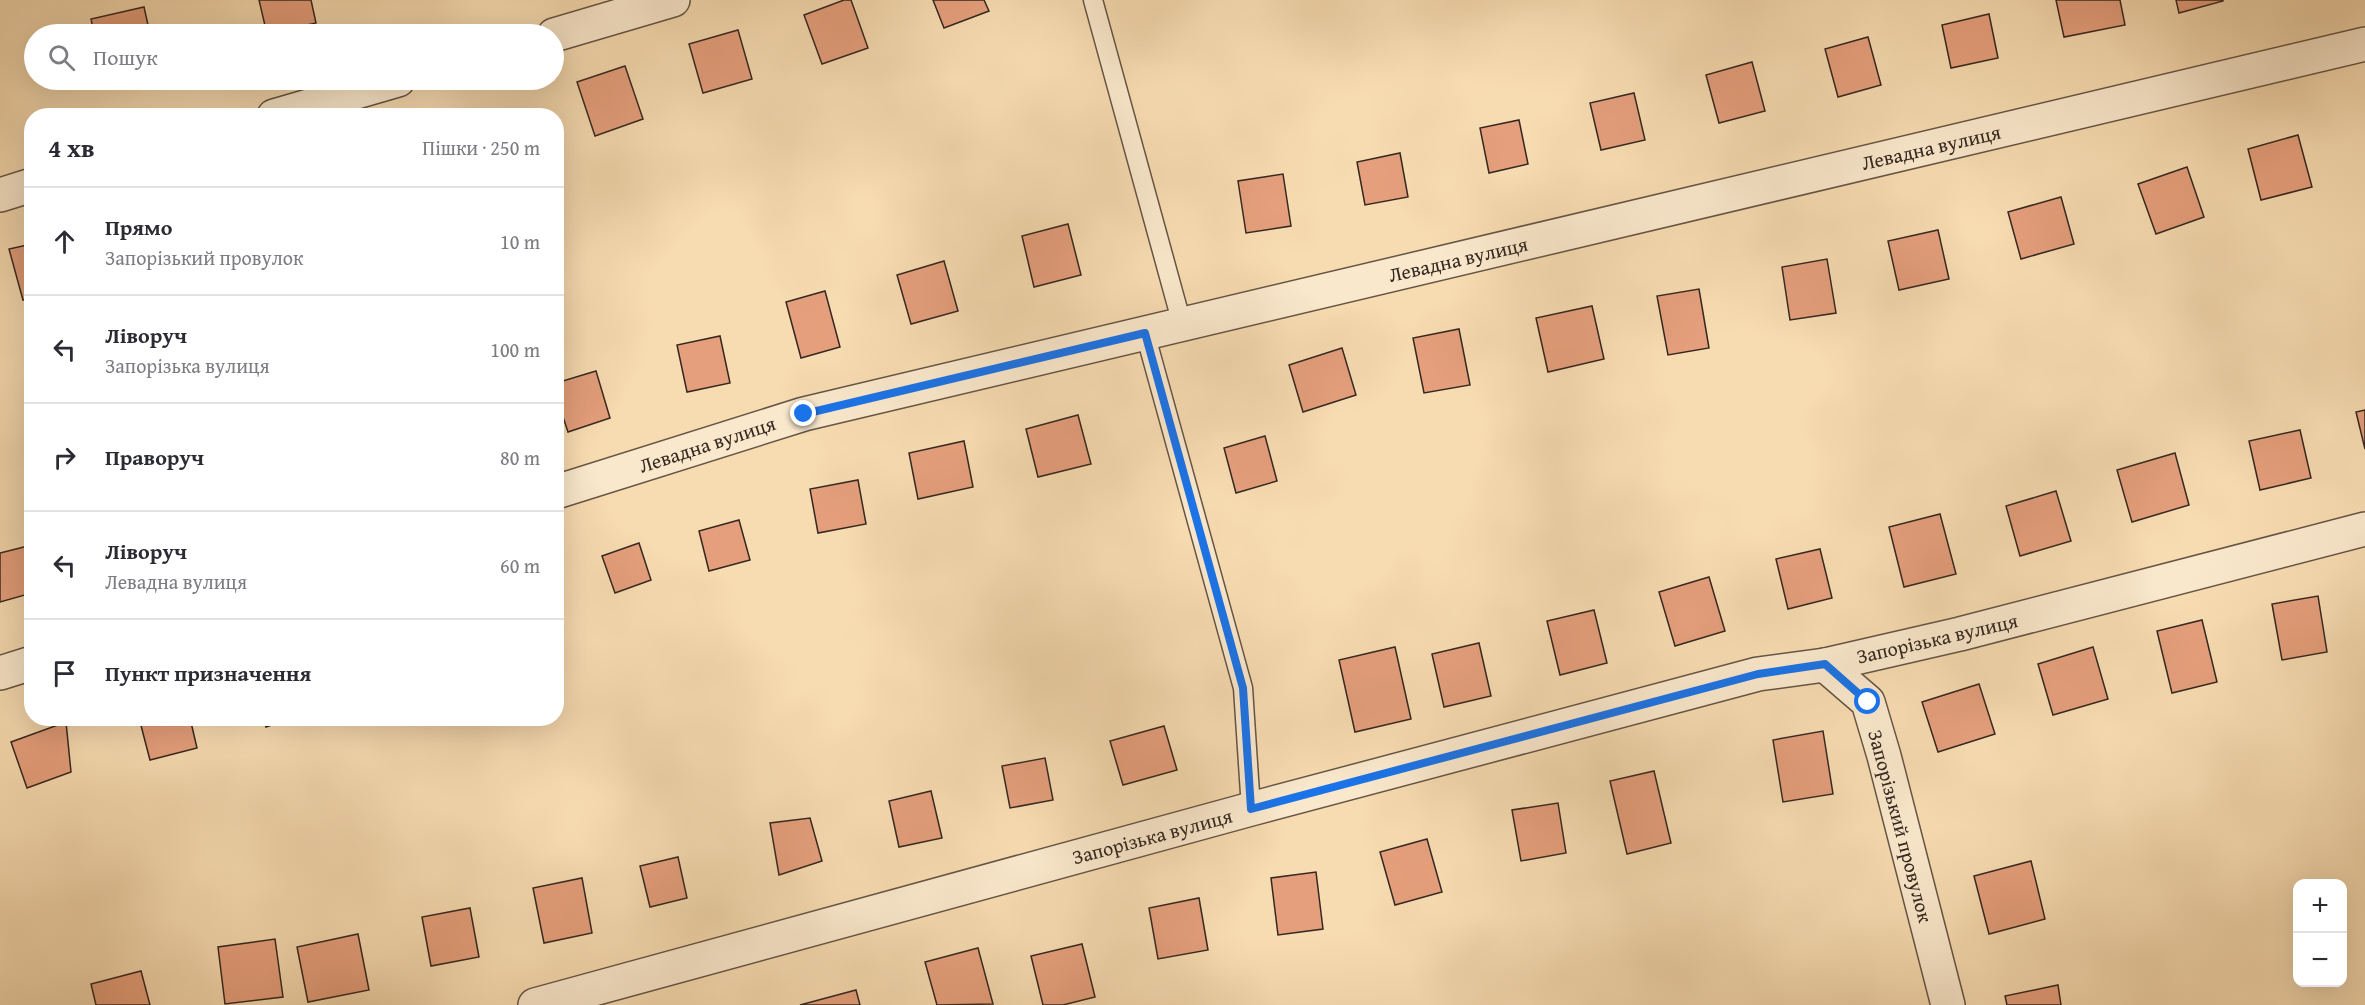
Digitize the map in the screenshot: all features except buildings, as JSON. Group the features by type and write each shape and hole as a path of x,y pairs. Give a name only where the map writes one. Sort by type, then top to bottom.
{"street":[{"path":"564,31 673,0"},
{"name":"Левадна вулиця","path":"564,489 804,414 2365,44"},
{"path":"301,108 363,90"},
{"path":"0,195 24,188"},
{"name":"Запорізька вулиця","path":"535,1005 1251,809 1758,674 1825,664 1960,634 2365,529"},
{"name":"Запорізький провулок","path":"1825,664 1868,702 1948,1005"},
{"path":"0,673 24,666"}],"lane":[{"path":"1093,0 1182,324"},
{"path":"1145,333 1243,688 1251,809"}],"route":[{"path":"804,414 1145,333 1243,688 1251,809 1758,674 1825,664 1868,702"}]}
